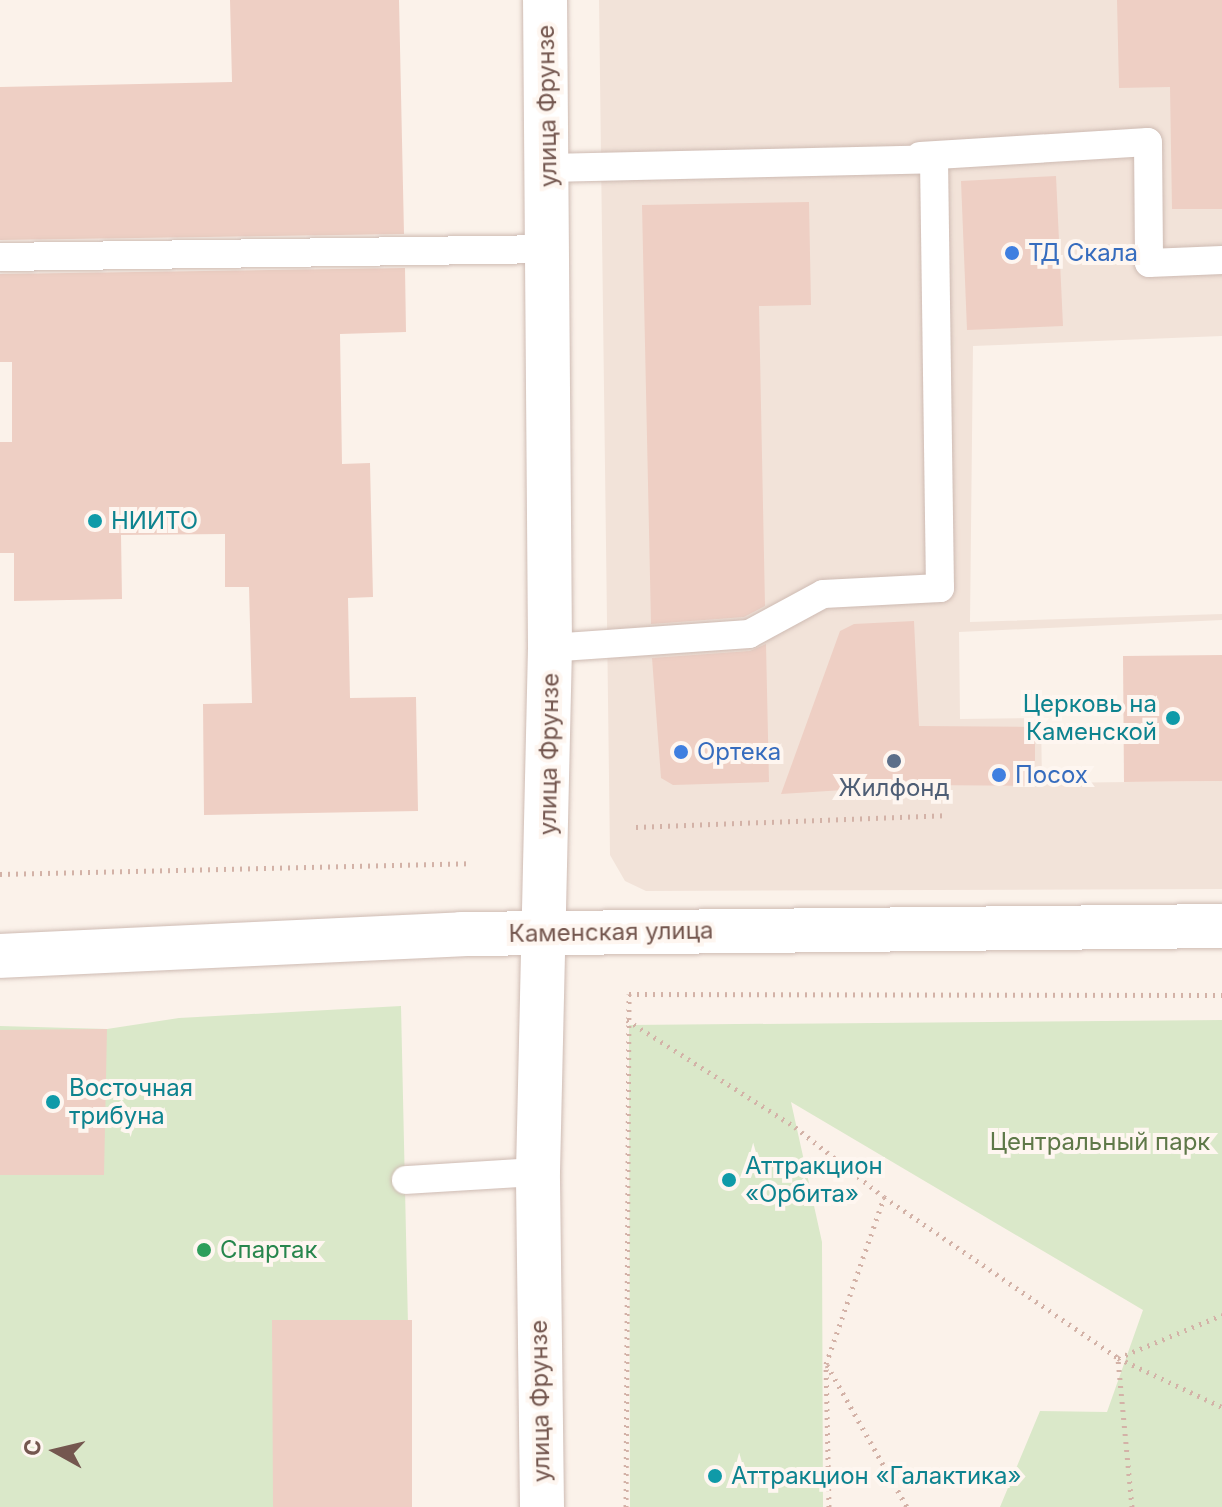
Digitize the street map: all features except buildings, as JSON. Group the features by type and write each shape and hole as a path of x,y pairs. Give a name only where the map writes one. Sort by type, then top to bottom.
{"main road":[{"name":"улица Фрунзе","path":"542,1507 538,1172 550,648 545,0"},
{"name":"Каменская улица","path":"0,956 545,932 1222,926"}],"lane":[{"path":"548,168 920,156 1148,142 1149,263 1222,260"},
{"path":"550,648 749,634 823,594 940,588 934,159 920,156"},
{"path":"0,257 549,249"},
{"path":"406,1180 538,1172"}],"path":[{"path":"636,827 945,815"},
{"path":"0,874 470,863"},
{"path":"626,1507 629,994 1222,995"},
{"path":"627,1020 795,1127 884,1197 1118,1358 1222,1407"},
{"path":"829,1507 826,1364 884,1197"},
{"path":"1118,1358 1222,1315"},
{"path":"1118,1358 1132,1507"},
{"path":"826,1364 907,1507"}],"shaded area":[{"path":"599,0 1222,0 1222,336 973,346 970,622 1222,614 1222,620 959,632 960,719 1041,718 1042,783 1222,781 1222,889 646,891 625,881 610,855"}],"green space":[{"name":"Спартак","path":"401,1006 412,1507 0,1507 0,1026 107,1029 179,1018"},
{"name":"Центральный парк","path":"1222,1020 1222,1507 1000,1507 1040,1411 1107,1412 1143,1310 791,1102 822,1242 823,1507 630,1507 629,1025"}],"place":[{"name":"ТД Скала","path":"1012,253"},
{"name":"НИИТО","path":"95,521"},
{"name":"Церковь на Каменской","path":"1173,718"},
{"name":"Ортека","path":"681,752"},
{"name":"Жилфонд","path":"894,761"},
{"name":"Посох","path":"999,775"},
{"name":"Восточная трибуна","path":"53,1102"},
{"name":"Аттракцион «Орбита»","path":"729,1180"},
{"name":"Спартак","path":"204,1250"},
{"name":"Аттракцион «Галактика»","path":"715,1476"}]}
